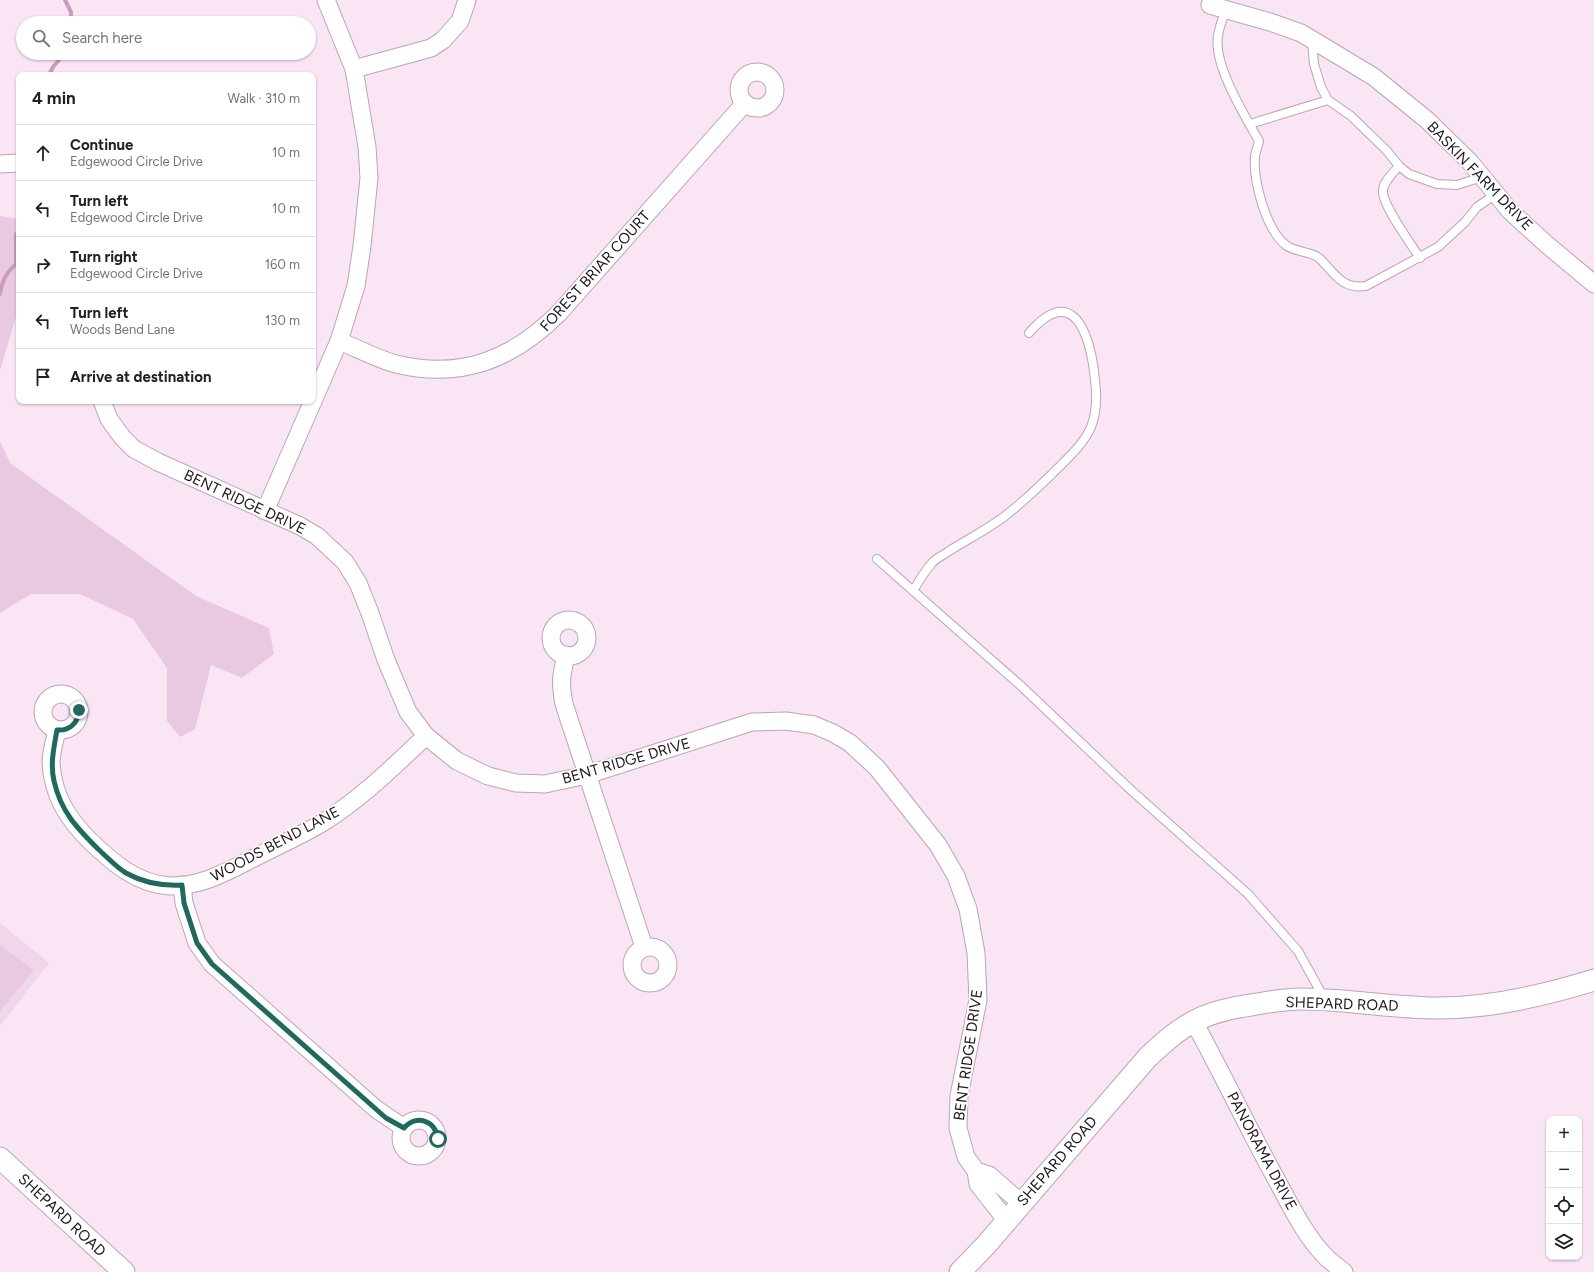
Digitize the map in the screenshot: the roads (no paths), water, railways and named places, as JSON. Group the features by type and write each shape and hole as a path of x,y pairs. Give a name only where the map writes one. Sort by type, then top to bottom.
{"street":[{"path":"316,394 339,341 356,286 362,246 368,178 366,147 354,69 326,0"},
{"path":"354,69 432,48 443,40 460,21 467,0"},
{"name":"BASKIN FARM DRIVE","path":"1218,7 1270,22 1301,34 1374,76 1427,120 1470,162 1510,211 1594,284"},
{"name":"FOREST BRIAR COURT","path":"339,341 395,363 424,368 452,369 475,365 499,357 521,346 543,329 560,313 744,104"},
{"path":"0,164 16,163"},
{"name":"BENT RIDGE DRIVE","path":"103,404 109,419 122,437 134,449 158,462 300,526 317,536 344,562 360,589 386,660 408,712 426,736 457,762 488,776 516,783 545,784 587,776 752,722 786,721 814,725 833,733 850,744 877,768 938,844 956,876 968,909 976,953 978,1000 960,1096 958,1128 966,1157 976,1171 978,1184 1006,1220"},
{"path":"265,511 312,404"},
{"path":"566,655 561,675 564,704 644,947"},
{"name":"WOODS BEND LANE","path":"57,730 51,761 54,781 61,803 75,826 126,873 144,880 169,886 210,880 321,823 374,785 426,736"},
{"path":"182,885 184,903 197,943 212,964 376,1109 404,1128"},
{"name":"SHEPARD ROAD","path":"960,1272 1148,1057 1169,1038 1194,1022 1223,1009 1300,999 1438,1008 1493,1004 1562,990 1594,980"},
{"name":"PANORAMA DRIVE","path":"1194,1022 1215,1060 1250,1132 1294,1212 1310,1237 1327,1258 1344,1272"},
{"name":"SHEPARD ROAD","path":"0,1158 124,1272"},
{"path":"976,1171 989,1175 1021,1203"}],"lane":[{"path":"1218,7 1219,57 1231,90 1259,141 1255,156 1263,210 1281,240 1288,247 1302,253 1317,256 1343,281 1354,286 1366,286 1438,247 1465,222 1478,207 1496,194"},
{"path":"1312,40 1314,64 1321,87 1328,100 1351,116 1387,151 1399,166 1409,174 1437,184 1457,186 1482,177"},
{"path":"1250,124 1328,100"},
{"path":"1399,166 1387,180 1382,191 1386,203 1420,258"},
{"path":"913,591 933,562 1006,515 1037,488 1074,452 1084,440 1091,427 1095,413 1096,386 1091,353 1082,325 1075,317 1068,313 1060,312 1048,316 1037,324 1029,333"},
{"path":"877,559 1020,686 1132,791 1248,894 1298,951 1325,1000"}],"waterway":[{"path":"65,0 71,12 71,16"},
{"path":"50,72 59,60"},
{"path":"0,294 5,278 16,264 16,234"}]}
